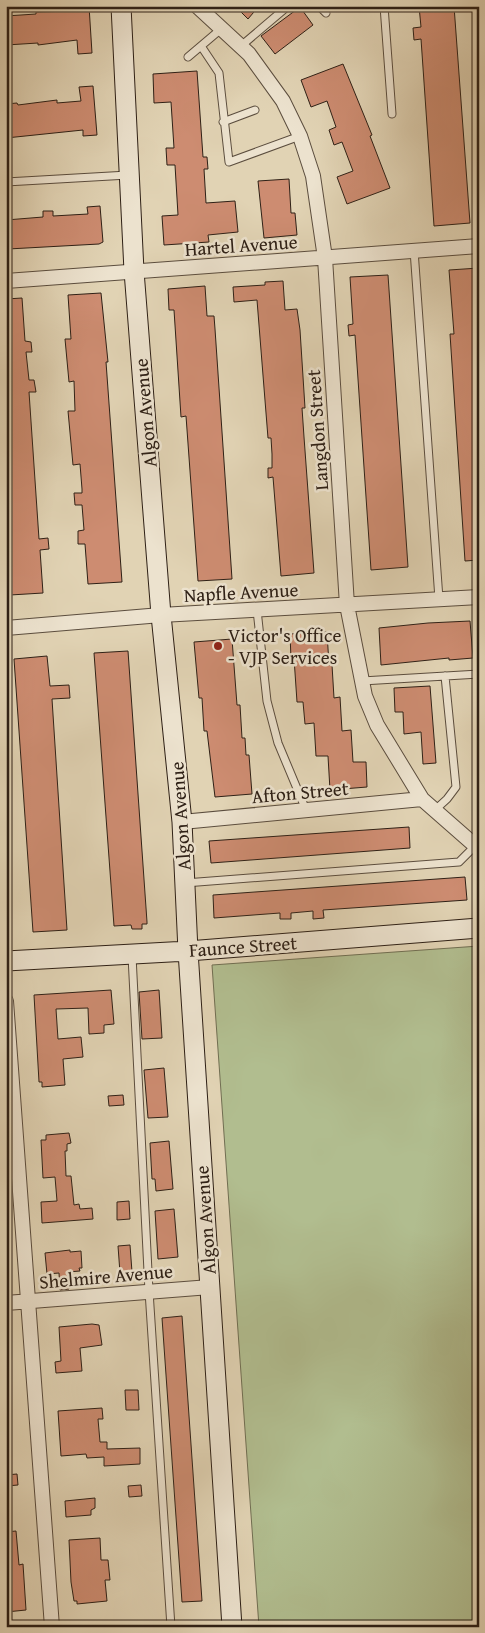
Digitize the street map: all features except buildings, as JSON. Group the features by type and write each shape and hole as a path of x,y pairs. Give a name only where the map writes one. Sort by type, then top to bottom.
{"street":[{"name":"Algon Avenue","path":"120,6 134,271 161,615 182,822 188,951 232,1627"},
{"name":"Langdon Street","path":"197,6 241,46 283,101 300,136 313,176 325,258 347,605 365,696 378,725 422,799 477,848"},
{"name":"Hartel Avenue","path":"6,281 479,246"},
{"name":"Napfle Avenue","path":"6,628 161,615 479,596"},
{"name":"Afton Street","path":"182,822 422,799"},
{"name":"Faunce Street","path":"6,961 188,951 479,928"},
{"path":"6,1001 52,1627"},
{"name":"Shelmire Avenue","path":"6,1304 210,1287"}],"lane":[{"path":"241,46 288,6"},
{"path":"320,6 326,13"},
{"path":"384,6 392,114"},
{"path":"188,58 221,29"},
{"path":"201,46 219,73 229,162 300,136"},
{"path":"223,122 255,110"},
{"path":"6,182 130,174"},
{"path":"414,250 439,599"},
{"path":"256,610 267,702 278,743 306,810"},
{"path":"362,682 479,674"},
{"path":"435,810 448,799 456,787 445,676"},
{"path":"185,883 460,862 477,848"},
{"path":"132,954 149,1291 171,1627"},
{"path":"479,1177 479,1199"}],"green space":[{"path":"479,946 479,1627 259,1627 212,965"}],"place":[{"name":"Victor's Office - VJP Services","path":"218,646"}]}
